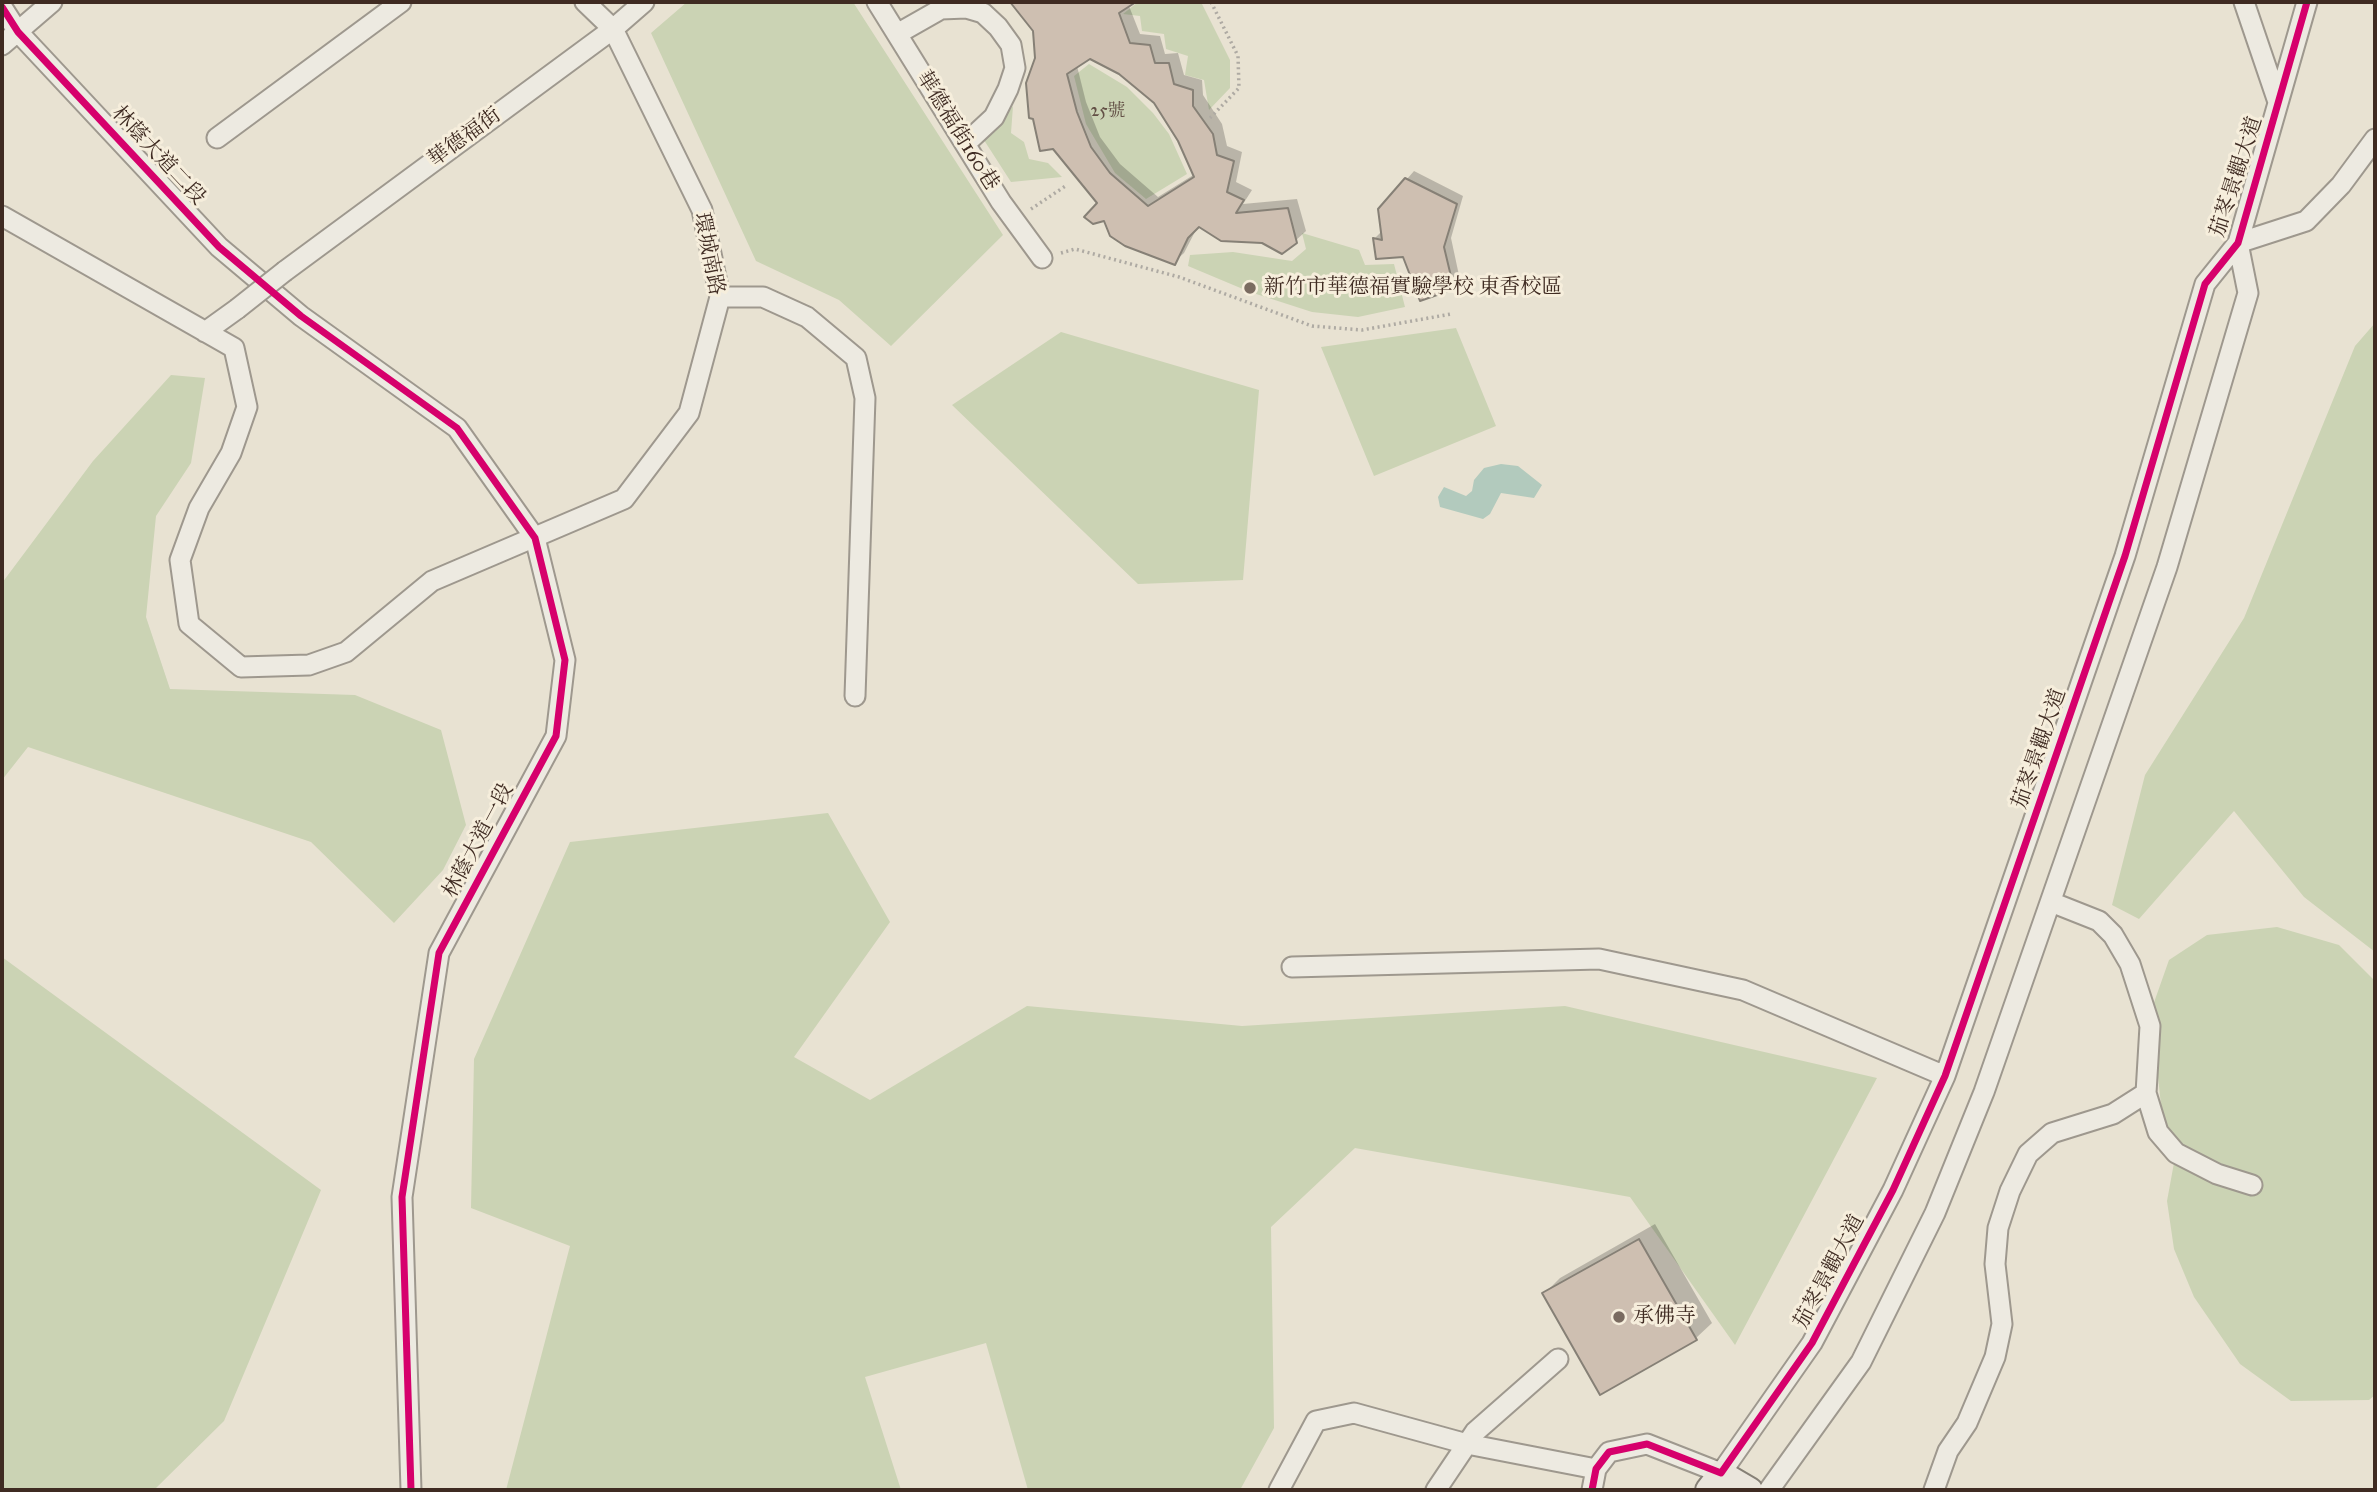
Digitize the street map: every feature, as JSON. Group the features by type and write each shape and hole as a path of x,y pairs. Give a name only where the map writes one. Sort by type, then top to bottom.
{"main road":[{"path":"1714,1482 1750,1490"}],"street":[{"path":"2,45 52,2"},
{"path":"217,138 401,2"},
{"name":"環城南路","path":"2,216 234,348 247,407 231,453 199,508 180,560 189,624 240,667 309,665 346,652 432,581 624,499 689,413 720,297 702,210 613,29 585,2"},
{"name":"華德福街","path":"205,331 613,29 644,2"},
{"name":"華德福街160巷","path":"877,2 965,144 1042,258"},
{"path":"2244,2 2278,102"},
{"name":"茄苳景觀大道","path":"1714,1482 1812,1343 1893,1190 1945,1076 2125,556 2205,284 2238,243 2307,2"},
{"name":"林蔭大道二段","path":"2,7 18,32 219,247 301,316"},
{"path":"897,34 941,9 966,8 983,13 1011,45 1016,68 994,117 965,144"},
{"path":"2238,243 2306,221 2342,185 2375,139"},
{"name":"茄苳景觀大道","path":"1769,1490 1861,1362 1935,1213 1984,1092 2166,567 2248,293 2238,243"},
{"path":"720,297 763,297 807,317 856,358 865,398 855,696"},
{"name":"林蔭大道一段","path":"301,316 457,428 535,538 565,660 556,736 439,953 402,1197 411,1490"},
{"path":"2051,902 2099,921 2113,935 2130,964 2150,1027 2146,1093 2158,1132 2176,1153 2217,1174 2252,1185"},
{"path":"1292,967 1599,959 1743,990 1945,1076"},
{"path":"1934,1490 1948,1451 1967,1423 1995,1357 2002,1324 1995,1264 1998,1228 2010,1191 2028,1154 2052,1133 2113,1114 2146,1093"},
{"path":"1436,1490 1475,1432 1558,1359"},
{"path":"1279,1490 1316,1421 1354,1413 1467,1444 1596,1469"},
{"path":"1592,1490 1596,1469 1609,1452 1647,1444 1714,1482"}],"path":[{"path":"1210,118 1239,88 1238,56 1211,2"},
{"path":"1014,219 1067,185"},
{"path":"1042,258 1075,249 1179,277 1312,326 1362,330 1451,314"}],"shaded area":[{"path":"687,2 853,2 1003,235 891,346 839,300 756,261 651,33"},
{"path":"1138,2 1201,2 1230,60 1230,88 1209,110 1204,80 1185,75 1188,56 1166,49 1164,34 1142,31 1140,16 1123,14"},
{"path":"1089,64 1127,87 1153,113 1169,134 1187,174 1146,199 1115,173 1086,124 1074,76"},
{"path":"1013,106 1011,133 1024,142 1029,159 1048,163 1062,177 1011,182 982,137 999,124"},
{"path":"1302,233 1359,250 1365,265 1394,264 1405,307 1358,317 1312,312 1250,292 1188,266 1190,255 1233,252 1292,261 1306,249"},
{"path":"2375,323 2375,952 2304,897 2234,811 2139,919 2112,905 2145,775 2244,618 2355,346"},
{"path":"1456,328 1496,426 1374,476 1321,347"},
{"path":"1061,332 1259,390 1243,580 1138,584 952,405"},
{"path":"171,375 205,378 191,463 156,516 146,617 170,689 355,695 441,730 466,825 443,870 394,923 311,842 28,747 2,780 2,583 93,461"},
{"path":"1501,464 1518,466 1542,485 1534,498 1501,493 1490,514 1483,519 1440,507 1438,497 1444,487 1466,496 1472,491 1474,480 1484,468"},
{"path":"828,813 890,922 794,1057 870,1100 1027,1006 1242,1026 1565,1006 1877,1078 1735,1345 1630,1197 1355,1148 1271,1227 1274,1428 1240,1490 1028,1490 986,1343 865,1377 901,1490 506,1490 570,1246 471,1208 474,1059 570,842"},
{"path":"2277,927 2339,945 2373,979 2375,1395 2369,1400 2291,1401 2240,1364 2194,1297 2174,1249 2167,1201 2176,1152 2161,1105 2151,1011 2169,960 2207,935"},
{"path":"2,957 321,1190 224,1421 154,1490 2,1490"}],"building":[{"path":"1010,2 1136,2 1119,13 1130,43 1150,45 1155,63 1169,63 1174,84 1193,90 1193,106 1213,134 1217,155 1234,161 1227,192 1244,200 1236,213 1288,208 1297,243 1282,254 1262,243 1221,241 1199,227 1188,238 1175,265 1125,246 1110,236 1104,221 1093,224 1084,217 1097,203 1053,149 1040,151 1033,119 1029,118 1026,83 1035,58 1033,31","holes":["1090,59 1119,74 1154,103 1178,141 1194,177 1148,206 1110,173 1091,147 1077,112 1067,74"]},
{"path":"1405,178 1457,204 1444,247 1454,289 1420,301 1403,257 1376,259 1373,238 1382,240 1378,209"},
{"name":"承佛寺","path":"1639,1239 1697,1340 1600,1395 1542,1293"}],"cycle path":[{"path":"1592,1490 1596,1469 1609,1452 1647,1444 1721,1473 1812,1343 1893,1190 1945,1076 2125,556 2205,284 2238,243 2307,2"},
{"path":"2,7 18,32 219,247 301,316 457,428 535,538 565,660 556,736 439,953 402,1197 411,1490"}],"place":[{"name":"新竹市華德福實驗學校 東香校區","path":"1250,288"},
{"name":"承佛寺","path":"1619,1317"}]}
